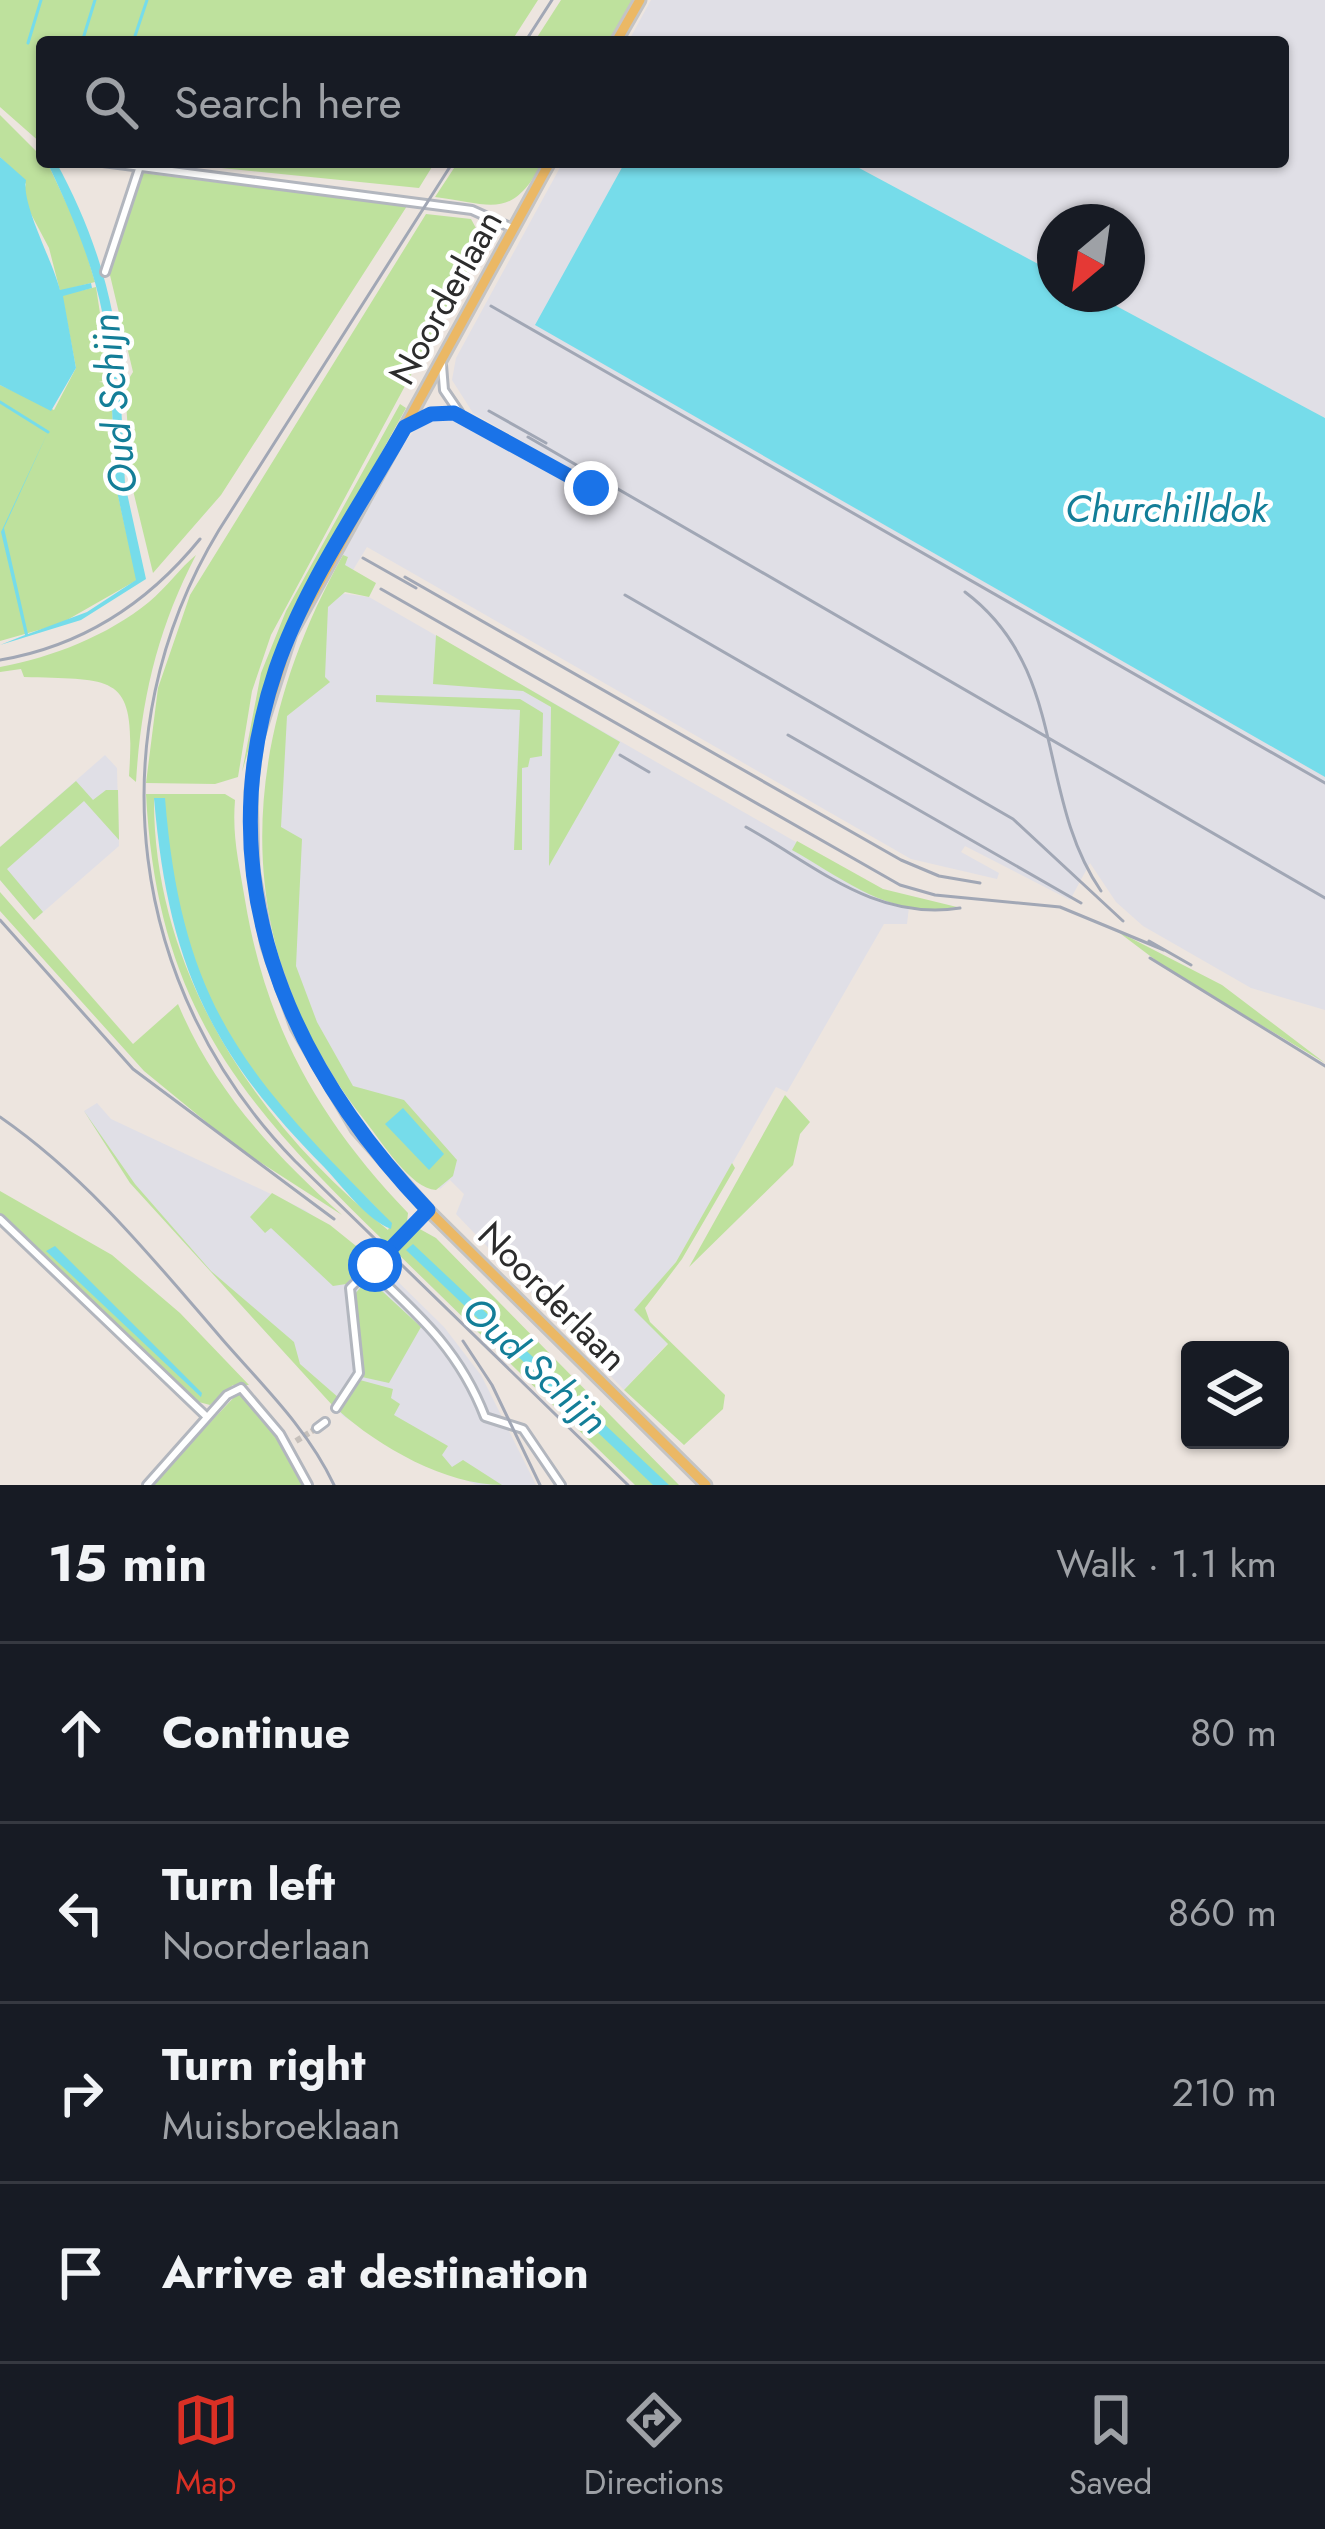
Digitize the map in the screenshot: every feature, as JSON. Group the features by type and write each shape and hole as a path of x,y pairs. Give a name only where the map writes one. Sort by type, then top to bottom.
{"main road":[{"path":"619,36 640,0"},
{"name":"Noorderlaan","path":"547,168 306,601 277,667 257,740 250,826 258,909 296,1027 356,1129 428,1210 706,1485"}],"street":[{"path":"105,272 139,168"},
{"path":"155,168 472,210 513,229"},
{"path":"442,361 444,391 467,418"},
{"path":"405,427 443,412 467,418 591,488"},
{"path":"336,1408 358,1372 350,1288 428,1210"},
{"path":"0,1219 207,1417"},
{"path":"370,1269 451,1351 479,1392 485,1417 524,1429 561,1485"},
{"path":"147,1485 226,1394 242,1388 292,1443 308,1485"}],"shaded area":[{"path":"651,0 1325,0 1325,418 1128,312 1145,312 1145,204 1037,204 1037,263 859,168 1289,168 1289,36 631,36"},
{"path":"560,168 622,168 536,325 1325,777 1325,1010 1251,988 1143,926 1116,902 1090,863 1070,900 965,846 961,852 999,873 997,879 911,859 367,547 353,570 344,565 348,558 343,555 405,442 418,427 441,417 467,423 606,503 611,492 473,413 452,380 456,358"},
{"path":"331,592 369,597 909,907 907,924 884,924 787,1092 776,1087 676,1262 635,1310 668,1343 624,1390 456,1214 464,1194 450,1180 440,1189 351,1090 308,1013 278,923 280,723"},
{"path":"105,755 117,768 119,846 34,920 0,880 0,847"},
{"path":"97,1103 111,1119 305,1210 381,1265 444,1327 481,1375 536,1485 477,1485 401,1453 343,1416 130,1183 84,1111"}],"green space":[{"path":"0,0 538,0 515,36 36,36 36,139 0,107"},
{"path":"561,0 632,0 612,36 538,36"},
{"path":"0,115 36,151 36,168 50,168 80,232 95,282 60,291 49,248 22,197 26,184 0,157"},
{"path":"221,168 431,168 419,188"},
{"path":"454,168 540,168 510,201 486,205 435,197"},
{"path":"143,173 407,206 221,495 153,573 131,482 125,385 133,372 109,271"},
{"path":"426,214 471,219 483,241 271,635 252,691 238,777 215,784 146,783 158,688 190,595"},
{"path":"96,287 110,379 99,382 111,383 115,482 137,580 60,624 0,641 0,385 54,410 76,368 62,295"},
{"path":"400,404 406,408 282,634 242,772 261,673 286,611"},
{"path":"196,555 171,610 154,665 136,782 129,776 129,718 114,689 81,679 24,677 21,669 0,672 0,667 59,651 115,625 149,602"},
{"path":"343,555 348,557 345,565 376,583 369,597 345,592 328,607 325,677 330,682 287,716 281,827 302,839 296,966 317,1022 353,1086 404,1100 457,1160 453,1176 436,1190 417,1182 397,1163 320,1055 288,986 269,915 262,843 267,771 282,698 308,626"},
{"path":"436,635 620,742 549,866 551,707 523,691 433,684"},
{"path":"376,695 520,699 543,713 542,756 530,758 528,767 522,768 522,850 514,850 520,710 376,702"},
{"path":"76,781 93,800 106,790 118,790 119,840 84,801 7,869 43,912 34,920 0,880 0,847"},
{"path":"146,794 225,794 235,800 238,862 267,989 282,1030 323,1107 408,1213 407,1222 386,1243 288,1143 215,1045 188,992 153,868","holes":["154,798 190,947 232,1041 306,1136 391,1223 388,1230 296,1142 221,1039 193,983 172,924 158,862"]},
{"path":"797,841 883,889 957,907 911,908 870,895 792,850"},
{"path":"0,892 133,1044 178,1004 227,1092 293,1169 342,1215 238,1148 144,1071 0,911"},
{"path":"1117,931 1222,985 1325,1063 1170,971"},
{"path":"785,1095 810,1122 800,1134 793,1165 689,1267"},
{"path":"84,1111 135,1184 211,1271 294,1342 300,1364 339,1398 333,1406 130,1183"},
{"path":"732,1163 735,1168 682,1259 645,1308 650,1322 725,1395 723,1409 684,1445 624,1390 668,1344 634,1310 676,1262"},
{"path":"0,1191 112,1255 180,1313 249,1385 233,1385 210,1405 195,1401 0,1214"},
{"path":"272,1193 330,1225 371,1258 346,1284 333,1286 271,1228 265,1233 250,1217"},
{"path":"418,1228 436,1238 679,1485 635,1485 395,1251"},
{"path":"368,1278 421,1327 389,1383 362,1377 355,1294"},
{"path":"360,1380 393,1389 391,1398 400,1404 394,1415 448,1446 442,1455 452,1467 463,1460 502,1485 436,1471 355,1424 338,1410"},
{"path":"239,1392 269,1420 305,1485 151,1485"}],"water":[{"path":"0,157 26,180 32,217 60,290 91,283 92,288 63,296 76,368 51,411 0,385"},
{"path":"50,168 59,168 92,239 114,323 120,379 110,379 104,322 71,215"},
{"name":"Churchilldok","path":"622,168 859,168 1037,263 1037,312 1128,312 1325,418 1325,777 535,325"},
{"name":"Oud Schijn","path":"120,382 125,484 146,579 81,620 0,645 25,635 1,532 48,432 4,528 28,634 87,612 136,580 115,482 111,383"},
{"path":"154,798 165,798 188,934 231,1036 262,1081 392,1223 391,1229 364,1210 284,1124 223,1042 183,956 170,908"},
{"path":"403,1108 444,1154 429,1170 385,1124"},
{"name":"Oud Schijn","path":"413,1244 669,1485 653,1485 406,1250"},
{"path":"55,1246 202,1393 201,1397 46,1251"}],"waterway":[{"path":"28,43 41,0"},
{"path":"84,36 95,0"},
{"path":"135,36 147,0"},
{"path":"0,402 48,432"}],"tunnel":[{"path":"296,1441 317,1428"}],"railway":[{"path":"529,36 552,0"},
{"path":"449,168 219,530 180,609 155,691 145,775 148,858 165,940 195,1019 239,1093 295,1161 628,1485"},
{"path":"491,306 1325,783"},
{"path":"489,411 546,443"},
{"path":"528,437 1325,898"},
{"path":"0,660 59,644 112,618 158,583 200,539"},
{"path":"363,558 416,588"},
{"path":"405,577 901,860 939,876 980,883"},
{"path":"381,589 900,885 935,895 1060,907 1164,950"},
{"path":"965,592 998,623 1021,658 1080,854 1101,891"},
{"path":"625,595 1013,819 1123,921"},
{"path":"788,735 1081,903"},
{"path":"620,755 649,772"},
{"path":"746,827 874,899 929,910 960,908"},
{"path":"0,920 133,1069 334,1219"},
{"path":"1149,941 1191,965"},
{"path":"1150,958 1325,1066"},
{"path":"0,1117 62,1166 145,1250 283,1408 334,1485"},
{"path":"463,1341 492,1385 540,1485"}],"route":[{"path":"375,1265 428,1210 380,1160 313,1063 267,946 258,909 250,826 257,740 266,706 277,667 306,601 405,427 431,414 454,413 591,488"}]}
